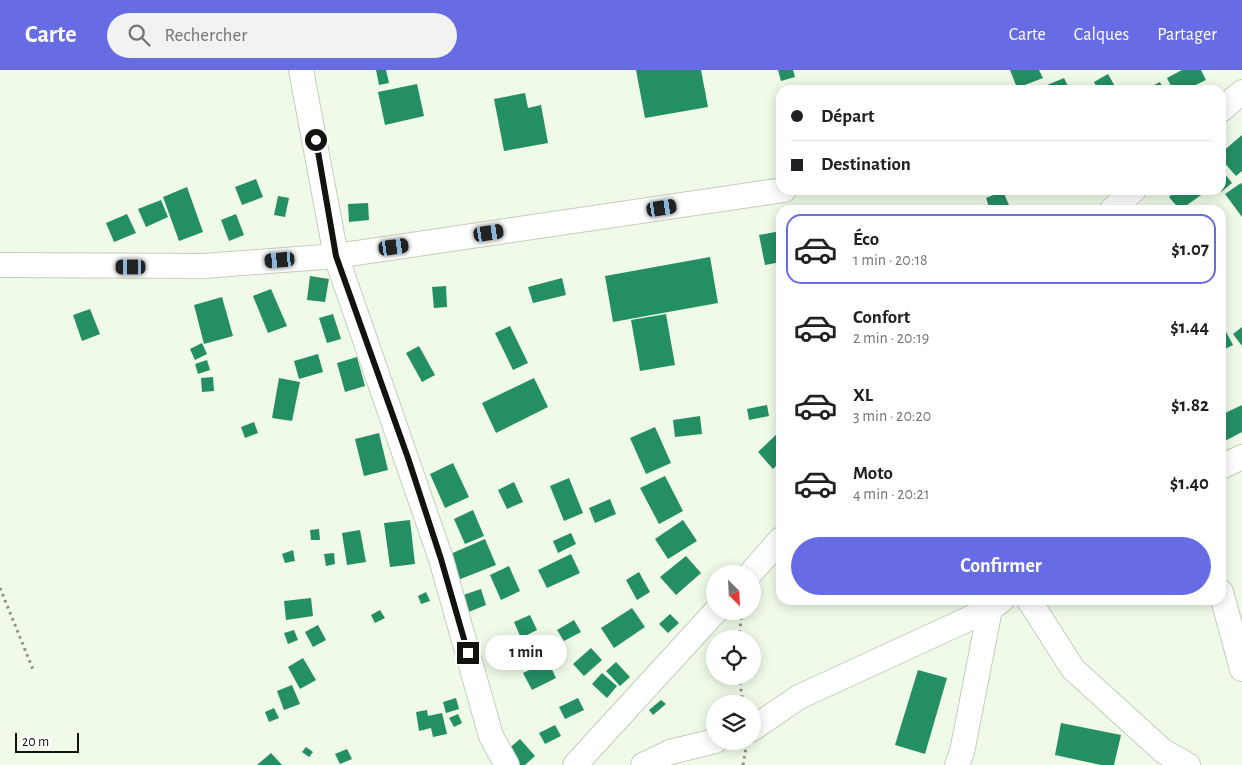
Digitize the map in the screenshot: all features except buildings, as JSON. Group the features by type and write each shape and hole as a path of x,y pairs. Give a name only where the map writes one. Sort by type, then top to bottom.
{"street":[{"path":"301,70 336,256 441,559 491,736 507,765"},
{"path":"0,266 204,266 336,256 776,191"},
{"path":"1118,205 1129,195"},
{"path":"1226,465 1242,457"},
{"path":"758,565 776,545"},
{"path":"761,723 799,697 994,605"},
{"path":"957,765 996,605"},
{"path":"1033,605 1073,669 1163,751 1188,765"},
{"path":"1225,605 1242,669"},
{"path":"575,765 708,620"},
{"path":"643,765 670,752 706,743"}],"path":[{"path":"0,588 34,672"},
{"path":"743,765 746,750"}],"route":[{"path":"316,140 336,256 408,458 441,559 468,653"}]}
